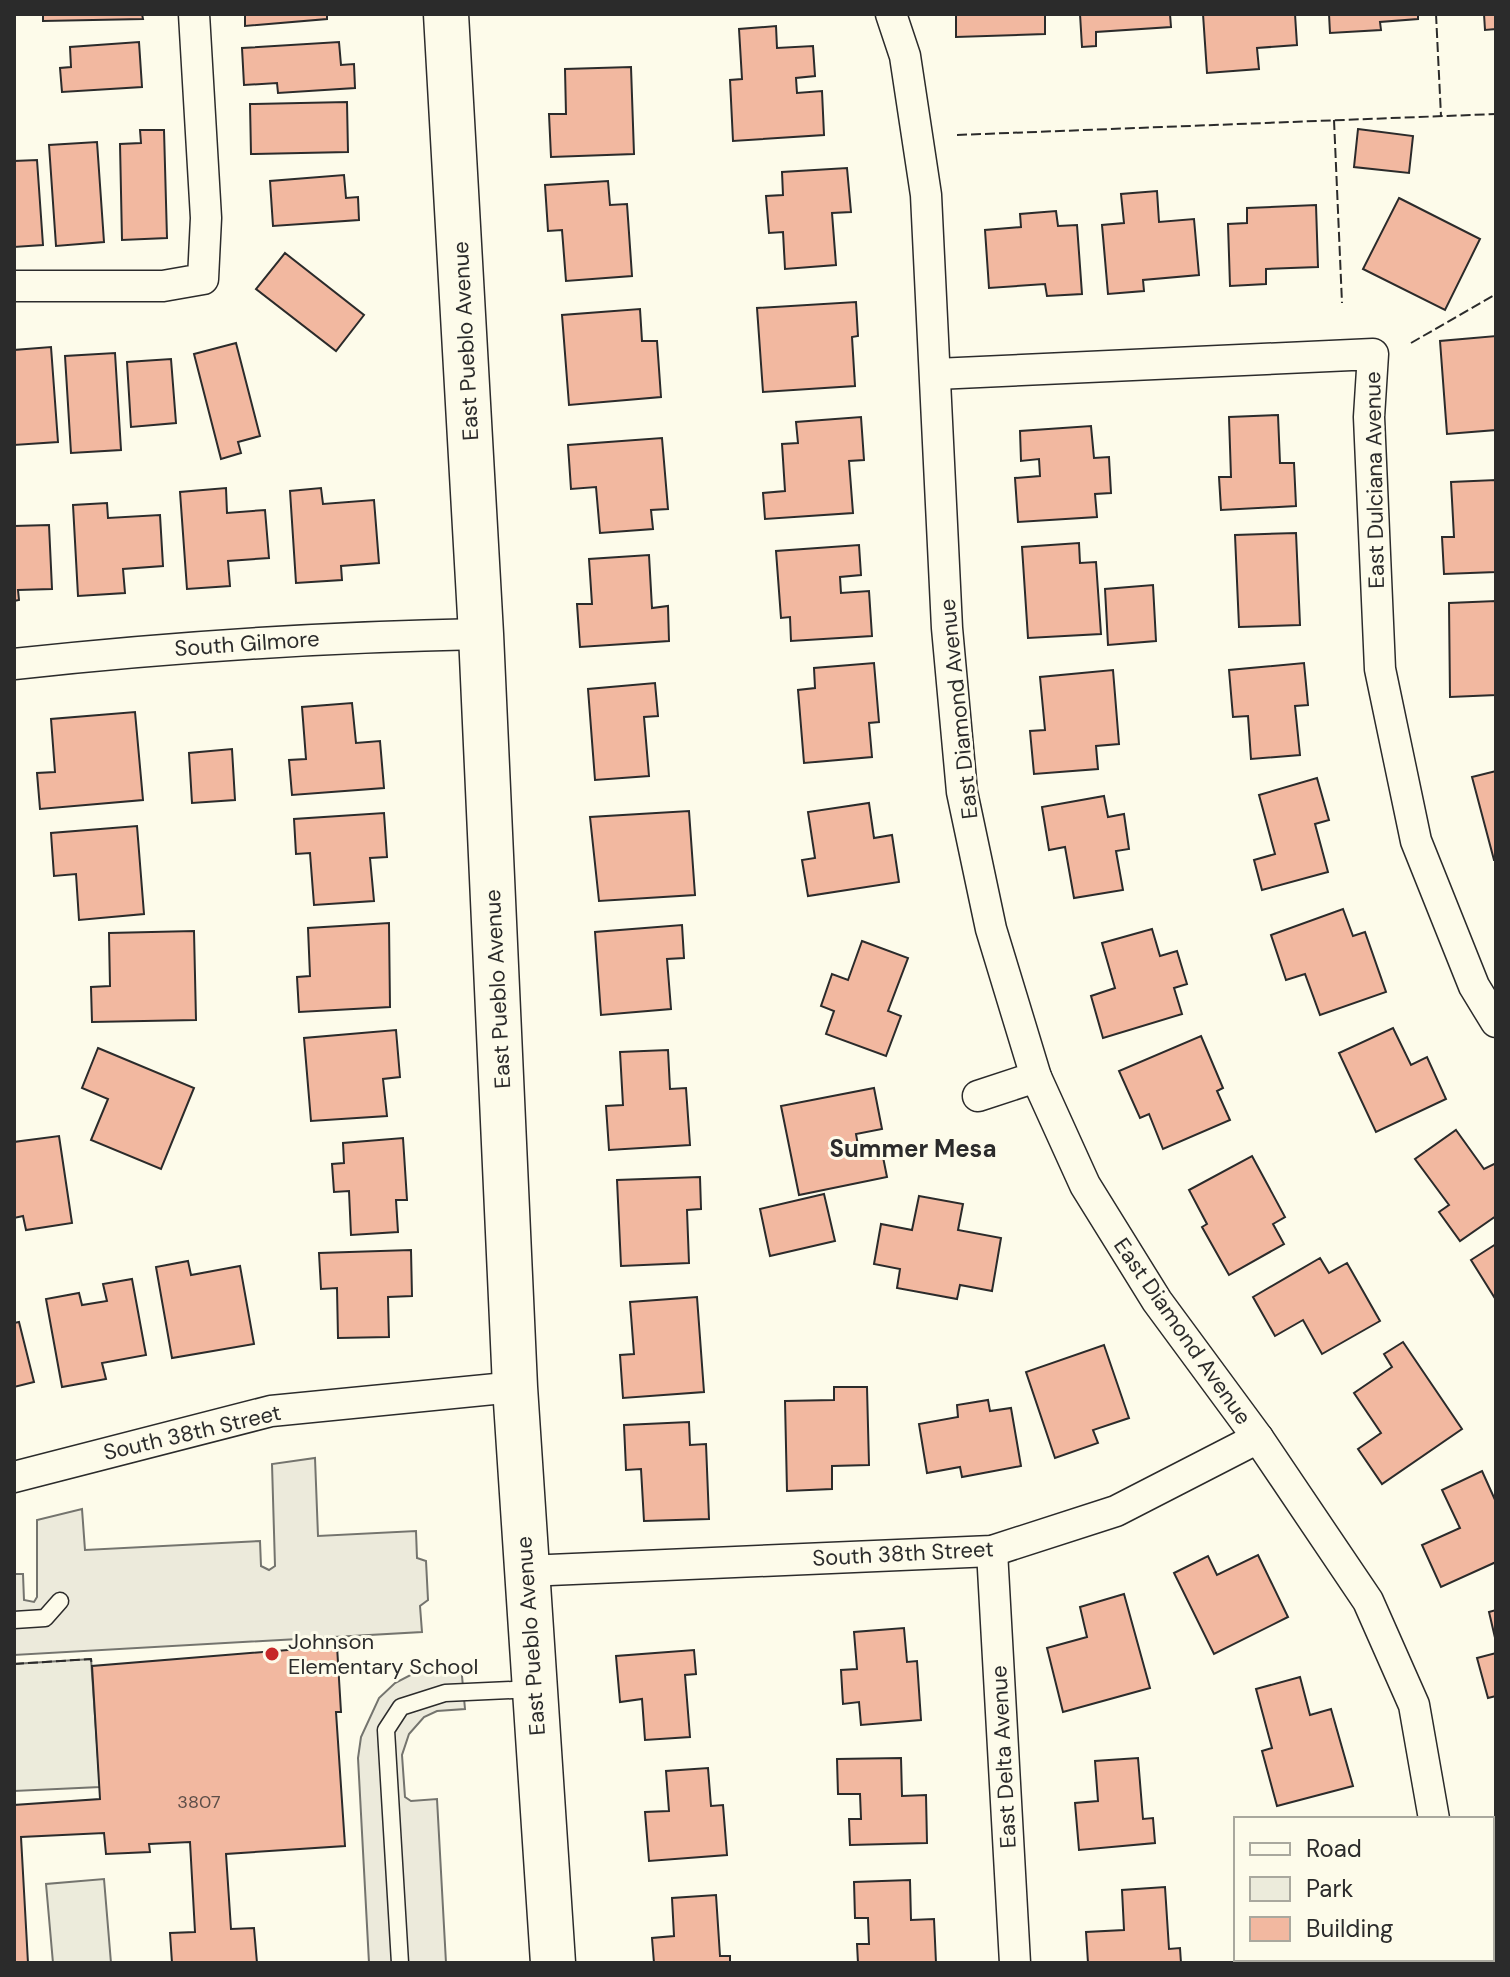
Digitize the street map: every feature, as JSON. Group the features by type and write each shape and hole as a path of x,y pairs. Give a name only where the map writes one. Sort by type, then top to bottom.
{"street":[{"path":"14,286 163,286 203,279 206,218 194,14"},
{"name":"East Pueblo Avenue","path":"446,14 481,634 515,1387 553,1963"},
{"name":"East Diamond Avenue","path":"891,14 905,56 926,195 947,628 962,792 991,929 1036,1077 1085,1185 1157,1301 1258,1438 1368,1601 1414,1705 1434,1817"},
{"name":"East Dulciana Avenue","path":"936,374 1373,354 1369,417 1380,669 1416,841 1474,986 1496,1022"},
{"name":"South Gilmore","path":"14,664 144,649 269,641 481,634"},
{"path":"978,1096 1036,1077"},
{"name":"South 38th Street","path":"14,1477 271,1411 515,1387"},
{"name":"South 38th Street","path":"526,1571 992,1551 1116,1511 1258,1438"},
{"name":"East Delta Avenue","path":"992,1551 1015,1963"}],"lane":[{"path":"14,1620 45,1618 60,1601"},
{"path":"400,1963 386,1730 401,1707 445,1693 533,1689"}],"green space":[{"path":"91,1659 100,1787 14,1791 14,1664"},
{"path":"104,1879 111,1963 53,1963 46,1884"}],"shaded area":[{"path":"315,1458 318,1536 416,1531 417,1558 426,1561 428,1600 420,1606 422,1632 14,1655 14,1574 23,1574 24,1600 34,1602 37,1597 37,1520 82,1509 85,1550 260,1541 261,1566 269,1570 275,1566 272,1464"},
{"path":"461,1665 465,1709 437,1711 424,1717 409,1734 402,1755 405,1797 411,1801 437,1799 446,1963 369,1963 358,1758 361,1737 379,1698 395,1683 426,1667"}],"building":[{"path":"43,14 142,14 143,19 43,21"},
{"path":"245,14 327,14 327,19 245,26"},
{"path":"956,14 1045,14 1045,34 956,37"},
{"path":"1080,14 1170,14 1171,27 1096,32 1096,46 1082,47"},
{"path":"1203,14 1295,14 1297,45 1257,48 1259,69 1207,73"},
{"path":"1329,14 1418,14 1418,19 1380,22 1381,30 1330,33"},
{"path":"1484,14 1496,14 1496,29 1485,30"},
{"path":"776,26 777,48 813,46 815,76 796,78 797,93 822,91 824,135 733,141 730,80 742,79 739,29"},
{"path":"139,42 142,87 62,92 60,68 71,67 70,47"},
{"path":"339,42 341,65 354,64 355,88 278,93 277,83 244,85 242,48"},
{"path":"631,67 634,154 551,157 549,114 566,114 565,69"},
{"path":"347,102 348,152 251,154 250,104"},
{"path":"1358,129 1413,136 1409,173 1354,167"},
{"path":"140,130 164,130 167,238 122,240 120,144 141,143"},
{"path":"97,142 104,242 56,246 49,145"},
{"path":"37,160 43,245 14,247 14,161"},
{"path":"847,168 851,212 832,213 836,265 785,269 783,232 769,233 766,196 783,195 782,172"},
{"path":"344,175 346,198 358,197 359,220 273,226 270,181"},
{"path":"608,181 610,205 627,204 632,276 566,281 562,230 548,231 545,185"},
{"path":"1157,191 1159,222 1194,219 1199,275 1143,280 1144,291 1108,294 1102,225 1124,223 1121,194"},
{"path":"1399,198 1480,239 1445,310 1363,269"},
{"path":"1316,205 1318,267 1266,269 1266,284 1230,286 1228,224 1247,223 1247,208"},
{"path":"1056,211 1058,226 1077,225 1082,294 1047,296 1045,284 989,288 985,230 1021,227 1020,214"},
{"path":"285,253 364,315 336,351 256,289"},
{"path":"856,302 858,336 852,337 855,386 763,392 757,308"},
{"path":"640,309 642,341 657,341 661,397 569,405 562,315"},
{"path":"1496,336 1496,430 1447,434 1440,341"},
{"path":"236,343 260,436 238,442 241,453 221,459 194,354"},
{"path":"51,347 58,442 14,445 14,350"},
{"path":"115,353 121,450 71,453 65,356"},
{"path":"171,359 176,423 131,427 127,362"},
{"path":"1278,415 1280,463 1294,463 1296,506 1221,510 1219,477 1231,477 1229,417"},
{"path":"861,417 864,460 849,461 853,513 765,519 763,493 785,491 782,444 798,443 796,422"},
{"path":"1091,426 1094,458 1109,457 1111,493 1095,494 1097,517 1018,522 1015,478 1040,476 1039,459 1021,461 1020,431"},
{"path":"662,438 668,509 651,510 653,529 600,533 596,487 571,489 568,445"},
{"path":"1496,480 1496,572 1444,574 1442,537 1454,537 1451,482"},
{"path":"226,488 227,513 265,510 269,558 228,561 230,586 187,589 180,492"},
{"path":"321,488 323,504 374,500 379,563 341,566 342,580 296,583 290,491"},
{"path":"107,503 108,518 160,515 163,566 123,569 125,593 78,596 73,505"},
{"path":"49,525 52,589 18,590 19,600 14,601 14,526"},
{"path":"1296,533 1300,625 1239,627 1235,535"},
{"path":"1079,543 1080,563 1096,562 1101,634 1028,638 1022,547"},
{"path":"859,545 861,575 840,577 841,593 869,591 872,636 791,641 790,617 781,618 776,551"},
{"path":"649,555 652,608 668,606 669,641 580,647 577,604 592,604 589,559"},
{"path":"1153,585 1156,641 1108,645 1105,589"},
{"path":"1496,601 1496,695 1450,697 1449,603"},
{"path":"874,663 879,722 869,723 872,757 804,763 798,690 815,688 814,668"},
{"path":"1304,663 1308,705 1295,706 1300,755 1251,759 1248,716 1233,717 1229,670"},
{"path":"1113,670 1119,744 1096,746 1098,769 1034,774 1030,731 1045,730 1040,677"},
{"path":"655,683 658,716 644,717 649,776 595,780 588,689"},
{"path":"352,703 356,743 380,741 384,788 292,795 289,760 306,759 302,707"},
{"path":"135,712 143,800 40,809 37,773 55,772 51,719"},
{"path":"232,749 235,800 192,803 189,753"},
{"path":"1496,771 1496,860 1494,860 1472,777"},
{"path":"1317,778 1329,820 1315,824 1328,872 1262,890 1254,860 1275,854 1259,795"},
{"path":"1104,796 1108,817 1124,814 1129,849 1116,851 1123,890 1074,898 1065,847 1049,850 1042,807"},
{"path":"869,803 874,838 892,835 899,882 808,896 802,860 815,858 808,812"},
{"path":"689,811 695,895 599,901 590,817"},
{"path":"384,813 387,857 370,858 374,901 314,905 310,853 296,854 294,819"},
{"path":"137,826 144,914 79,920 76,874 54,876 51,833"},
{"path":"1343,909 1353,936 1365,932 1386,992 1320,1015 1305,974 1286,980 1271,935"},
{"path":"389,923 390,1007 299,1012 297,977 310,976 308,928"},
{"path":"682,925 684,958 667,959 671,1009 601,1015 595,932"},
{"path":"1152,929 1160,956 1177,951 1187,984 1174,988 1182,1014 1103,1038 1091,996 1115,988 1102,943"},
{"path":"194,931 196,1020 92,1022 91,987 110,986 109,933"},
{"path":"862,941 908,958 888,1011 901,1016 886,1056 826,1034 834,1011 821,1006 832,974 848,980"},
{"path":"1393,1028 1411,1065 1427,1057 1446,1099 1376,1132 1339,1053"},
{"path":"396,1030 400,1077 383,1079 387,1116 311,1121 304,1038"},
{"path":"1201,1036 1223,1088 1217,1091 1230,1120 1163,1149 1149,1114 1140,1118 1119,1071"},
{"path":"98,1048 194,1088 161,1169 91,1140 108,1099 82,1088"},
{"path":"668,1050 670,1089 686,1088 690,1145 609,1150 606,1106 623,1105 620,1052"},
{"path":"874,1088 882,1129 856,1134 859,1151 881,1147 887,1177 799,1195 781,1106"},
{"path":"1456,1130 1484,1169 1496,1163 1496,1216 1460,1241 1439,1212 1449,1205 1415,1159"},
{"path":"59,1136 72,1223 26,1230 23,1216 14,1218 14,1142"},
{"path":"403,1138 407,1200 396,1200 398,1232 351,1235 349,1191 334,1192 332,1164 344,1163 343,1143"},
{"path":"1252,1156 1285,1217 1273,1224 1284,1244 1229,1275 1202,1227 1207,1224 1189,1190"},
{"path":"700,1177 701,1209 687,1210 689,1263 621,1266 617,1180"},
{"path":"824,1194 835,1241 770,1256 760,1209"},
{"path":"919,1196 963,1204 958,1230 1001,1238 992,1291 960,1285 957,1299 897,1288 900,1269 874,1264 881,1224 912,1230"},
{"path":"1496,1244 1496,1300 1471,1260"},
{"path":"411,1250 412,1296 388,1297 389,1337 338,1338 337,1288 321,1289 319,1253"},
{"path":"1320,1258 1329,1273 1347,1263 1380,1321 1322,1354 1303,1320 1275,1336 1253,1297"},
{"path":"188,1261 191,1275 240,1266 254,1344 172,1358 156,1267"},
{"path":"132,1279 146,1355 102,1363 106,1379 62,1387 46,1299 79,1293 82,1305 107,1301 103,1284"},
{"path":"697,1297 704,1392 623,1398 620,1355 634,1354 630,1302"},
{"path":"19,1322 34,1382 14,1387 14,1323"},
{"path":"1403,1342 1462,1429 1382,1484 1358,1449 1381,1433 1354,1393 1392,1367 1384,1354"},
{"path":"1104,1345 1129,1418 1093,1430 1098,1443 1055,1458 1026,1372"},
{"path":"834,1387 867,1387 869,1465 832,1466 832,1489 787,1491 785,1401 834,1400"},
{"path":"988,1400 990,1411 1011,1408 1021,1466 962,1477 960,1467 927,1473 919,1424 958,1417 957,1405"},
{"path":"689,1422 690,1445 706,1444 709,1519 644,1521 641,1469 626,1470 624,1425"},
{"path":"1482,1471 1496,1502 1496,1562 1441,1587 1422,1545 1460,1528 1442,1490"},
{"path":"1258,1555 1288,1617 1214,1654 1174,1573 1208,1556 1217,1575"},
{"path":"1124,1594 1150,1688 1063,1712 1047,1648 1087,1637 1080,1607"},
{"path":"1496,1610 1496,1642 1489,1612"},
{"path":"904,1628 907,1662 917,1661 921,1720 861,1725 859,1702 843,1704 841,1670 857,1669 854,1632"},
{"path":"337,1646 341,1712 336,1712 345,1846 226,1854 231,1929 254,1928 257,1963 172,1963 170,1933 195,1932 190,1842 149,1844 150,1852 106,1854 104,1833 21,1837 28,1963 14,1963 14,1805 100,1799 92,1666"},
{"path":"694,1650 696,1674 685,1675 690,1737 645,1740 642,1699 620,1702 616,1656"},
{"path":"1496,1653 1496,1696 1488,1698 1477,1658"},
{"path":"1300,1677 1310,1715 1331,1709 1353,1786 1277,1806 1262,1751 1272,1748 1256,1689"},
{"path":"901,1758 902,1796 926,1795 927,1843 850,1845 849,1819 861,1819 860,1794 838,1794 837,1759"},
{"path":"1138,1758 1143,1819 1153,1818 1155,1843 1079,1850 1075,1803 1098,1801 1095,1761"},
{"path":"708,1768 711,1806 723,1805 727,1855 649,1861 645,1812 669,1811 666,1771"},
{"path":"910,1880 911,1920 934,1919 936,1963 858,1963 857,1944 869,1944 868,1918 855,1918 854,1882"},
{"path":"1165,1887 1169,1949 1180,1948 1181,1963 1088,1963 1086,1932 1124,1930 1122,1890"},
{"path":"716,1895 720,1956 730,1956 730,1963 654,1963 652,1938 674,1936 672,1898"},
{"path":"1300,1961 1343,1961 1343,1963"}],"fence":[{"path":"1436,14 1441,116"},
{"path":"957,135 1496,114"},
{"path":"1334,120 1342,303"},
{"path":"1411,343 1496,294"},
{"path":"14,1664 91,1659 92,1666"}],"place":[{"name":"Johnson Elementary School","path":"272,1654"}],"district":[{"name":"Summer Mesa","path":"913,1149"}]}
